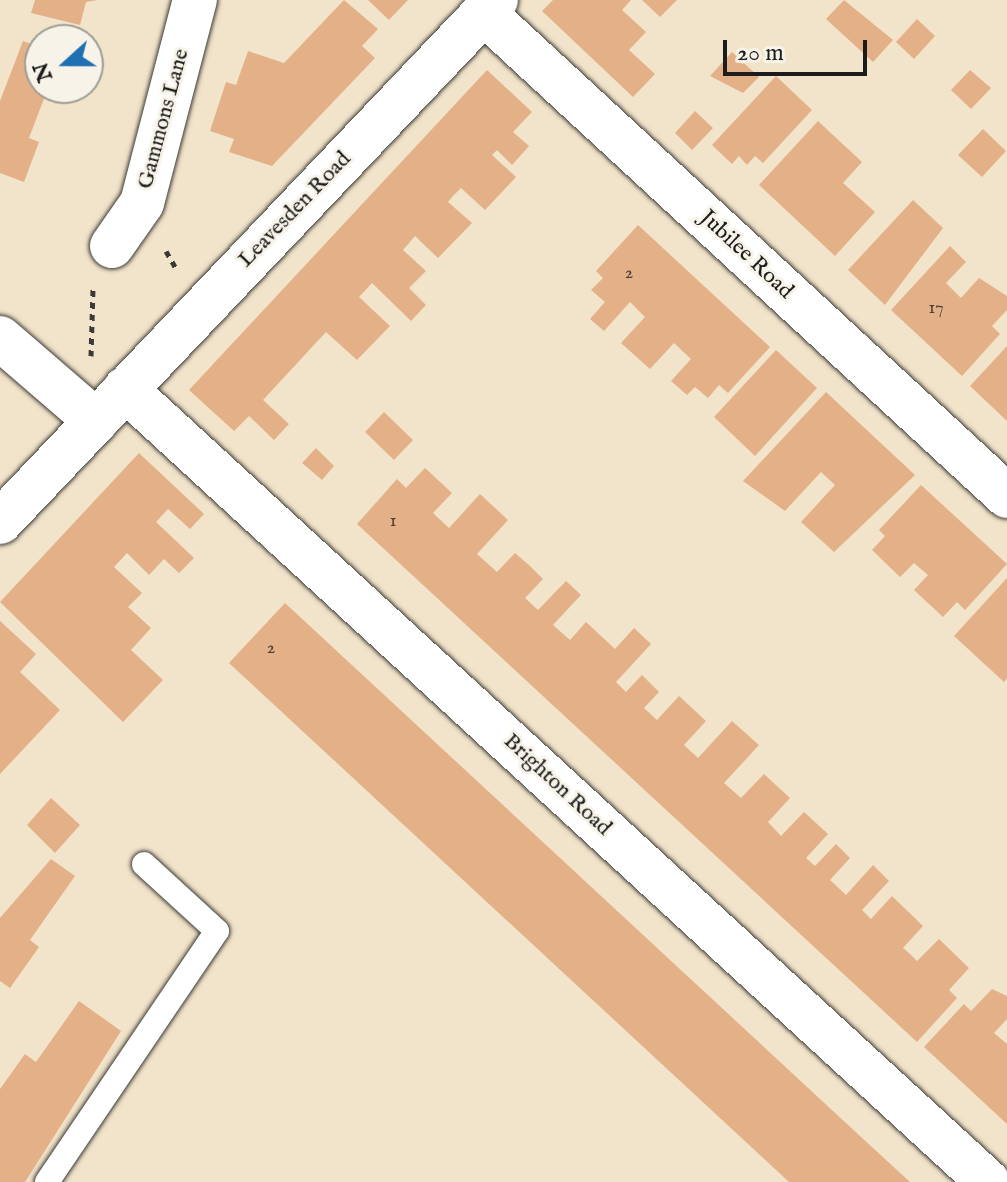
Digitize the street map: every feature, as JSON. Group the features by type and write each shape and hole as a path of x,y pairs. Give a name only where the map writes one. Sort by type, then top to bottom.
{"street":[{"name":"Gammons Lane","path":"112,246 142,203 195,0"},
{"name":"Leavesden Road","path":"96,421 490,6"},
{"name":"Jubilee Road","path":"490,6 1007,496"},
{"path":"0,338 96,421 0,522"},
{"name":"Brighton Road","path":"125,389 988,1182"}],"lane":[{"path":"47,1182 217,931 144,864"}],"path":[{"path":"96,421 87,300 112,246"}],"building":[{"path":"35,0 98,0 86,2 80,24 31,13"},
{"path":"344,0 378,29 362,46 375,58 272,166 229,152 234,139 210,131 226,82 236,85 248,51 284,63"},
{"path":"368,0 408,0 389,20"},
{"path":"553,0 631,0 622,10 646,32 629,50 655,74 633,97 542,11"},
{"path":"642,0 677,0 660,17"},
{"path":"844,0 893,40 873,62 826,19"},
{"path":"917,19 935,36 914,59 896,42"},
{"path":"24,41 24,104 42,104 29,138 39,142 24,182 0,173 0,101"},
{"path":"732,52 759,77 743,93 710,76"},
{"path":"487,70 532,112 513,132 529,146 512,165 497,150 492,155 516,177 485,210 461,188 452,197 448,202 472,223 438,258 415,236 403,250 426,271 409,288 426,305 411,321 372,283 359,297 390,326 357,360 326,332 263,400 289,424 274,440 249,416 234,431 189,390"},
{"path":"970,70 991,88 971,109 951,90"},
{"path":"776,76 812,110 763,163 755,156 747,165 739,156 732,164 712,145"},
{"path":"695,111 713,128 692,150 675,133"},
{"path":"818,121 862,162 843,183 875,212 835,256 759,185"},
{"path":"983,129 1006,151 982,177 958,155"},
{"path":"913,200 943,228 885,305 848,270"},
{"path":"638,225 770,347 728,393 719,385 708,398 695,387 687,395 671,381 691,359 674,343 650,369 621,343 645,317 630,302 604,331 590,319 605,302 591,290 603,278 596,271"},
{"path":"950,246 966,262 946,283 961,298 979,278 1007,296 1007,310 992,326 1000,334 962,376 891,310"},
{"path":"1007,346 1007,421 970,386"},
{"path":"776,350 817,388 755,456 714,417"},
{"path":"826,392 915,475 834,552 801,522 835,485 821,472 785,511 743,481"},
{"path":"384,412 413,440 394,460 365,432"},
{"path":"316,448 334,466 322,480 302,463"},
{"path":"139,453 204,514 190,529 168,509 156,522 194,558 179,573 164,559 149,575 127,553 114,567 142,593 128,607 151,628 131,650 163,680 123,722 0,602"},
{"path":"425,468 452,493 433,513 449,528 480,494 508,520 477,554 497,572 515,553 530,566 543,579 525,598 538,610 566,581 581,595 553,625 570,640 586,622 615,649 634,628 651,644 616,682 626,692 642,675 659,692 644,708 657,720 679,696 706,721 684,745 698,758 732,721 759,745 724,783 741,798 764,774 790,798 768,822 781,836 804,812 828,834 806,858 815,866 836,844 850,858 830,880 846,895 873,865 889,881 862,910 871,919 892,896 923,926 903,948 917,961 939,939 969,968 949,990 957,998 917,1042 357,524 397,479 406,488"},
{"path":"921,485 1007,564 965,610 957,602 943,617 914,590 928,575 914,563 900,577 872,550 885,536 879,530"},
{"path":"1007,578 1007,678 1004,682 954,636"},
{"path":"285,603 910,1182 789,1182 229,663"},
{"path":"0,621 36,654 20,672 60,710 0,774"},
{"path":"51,798 80,825 55,853 27,825"},
{"path":"51,859 75,876 30,940 39,947 10,988 0,981 0,918"},
{"path":"992,989 1007,996 1007,1019 994,1033 1007,1044 1007,1124 924,1047 964,1004 971,1011"},
{"path":"79,1001 121,1031 25,1182 0,1182 0,1089 25,1054 36,1062"}]}
